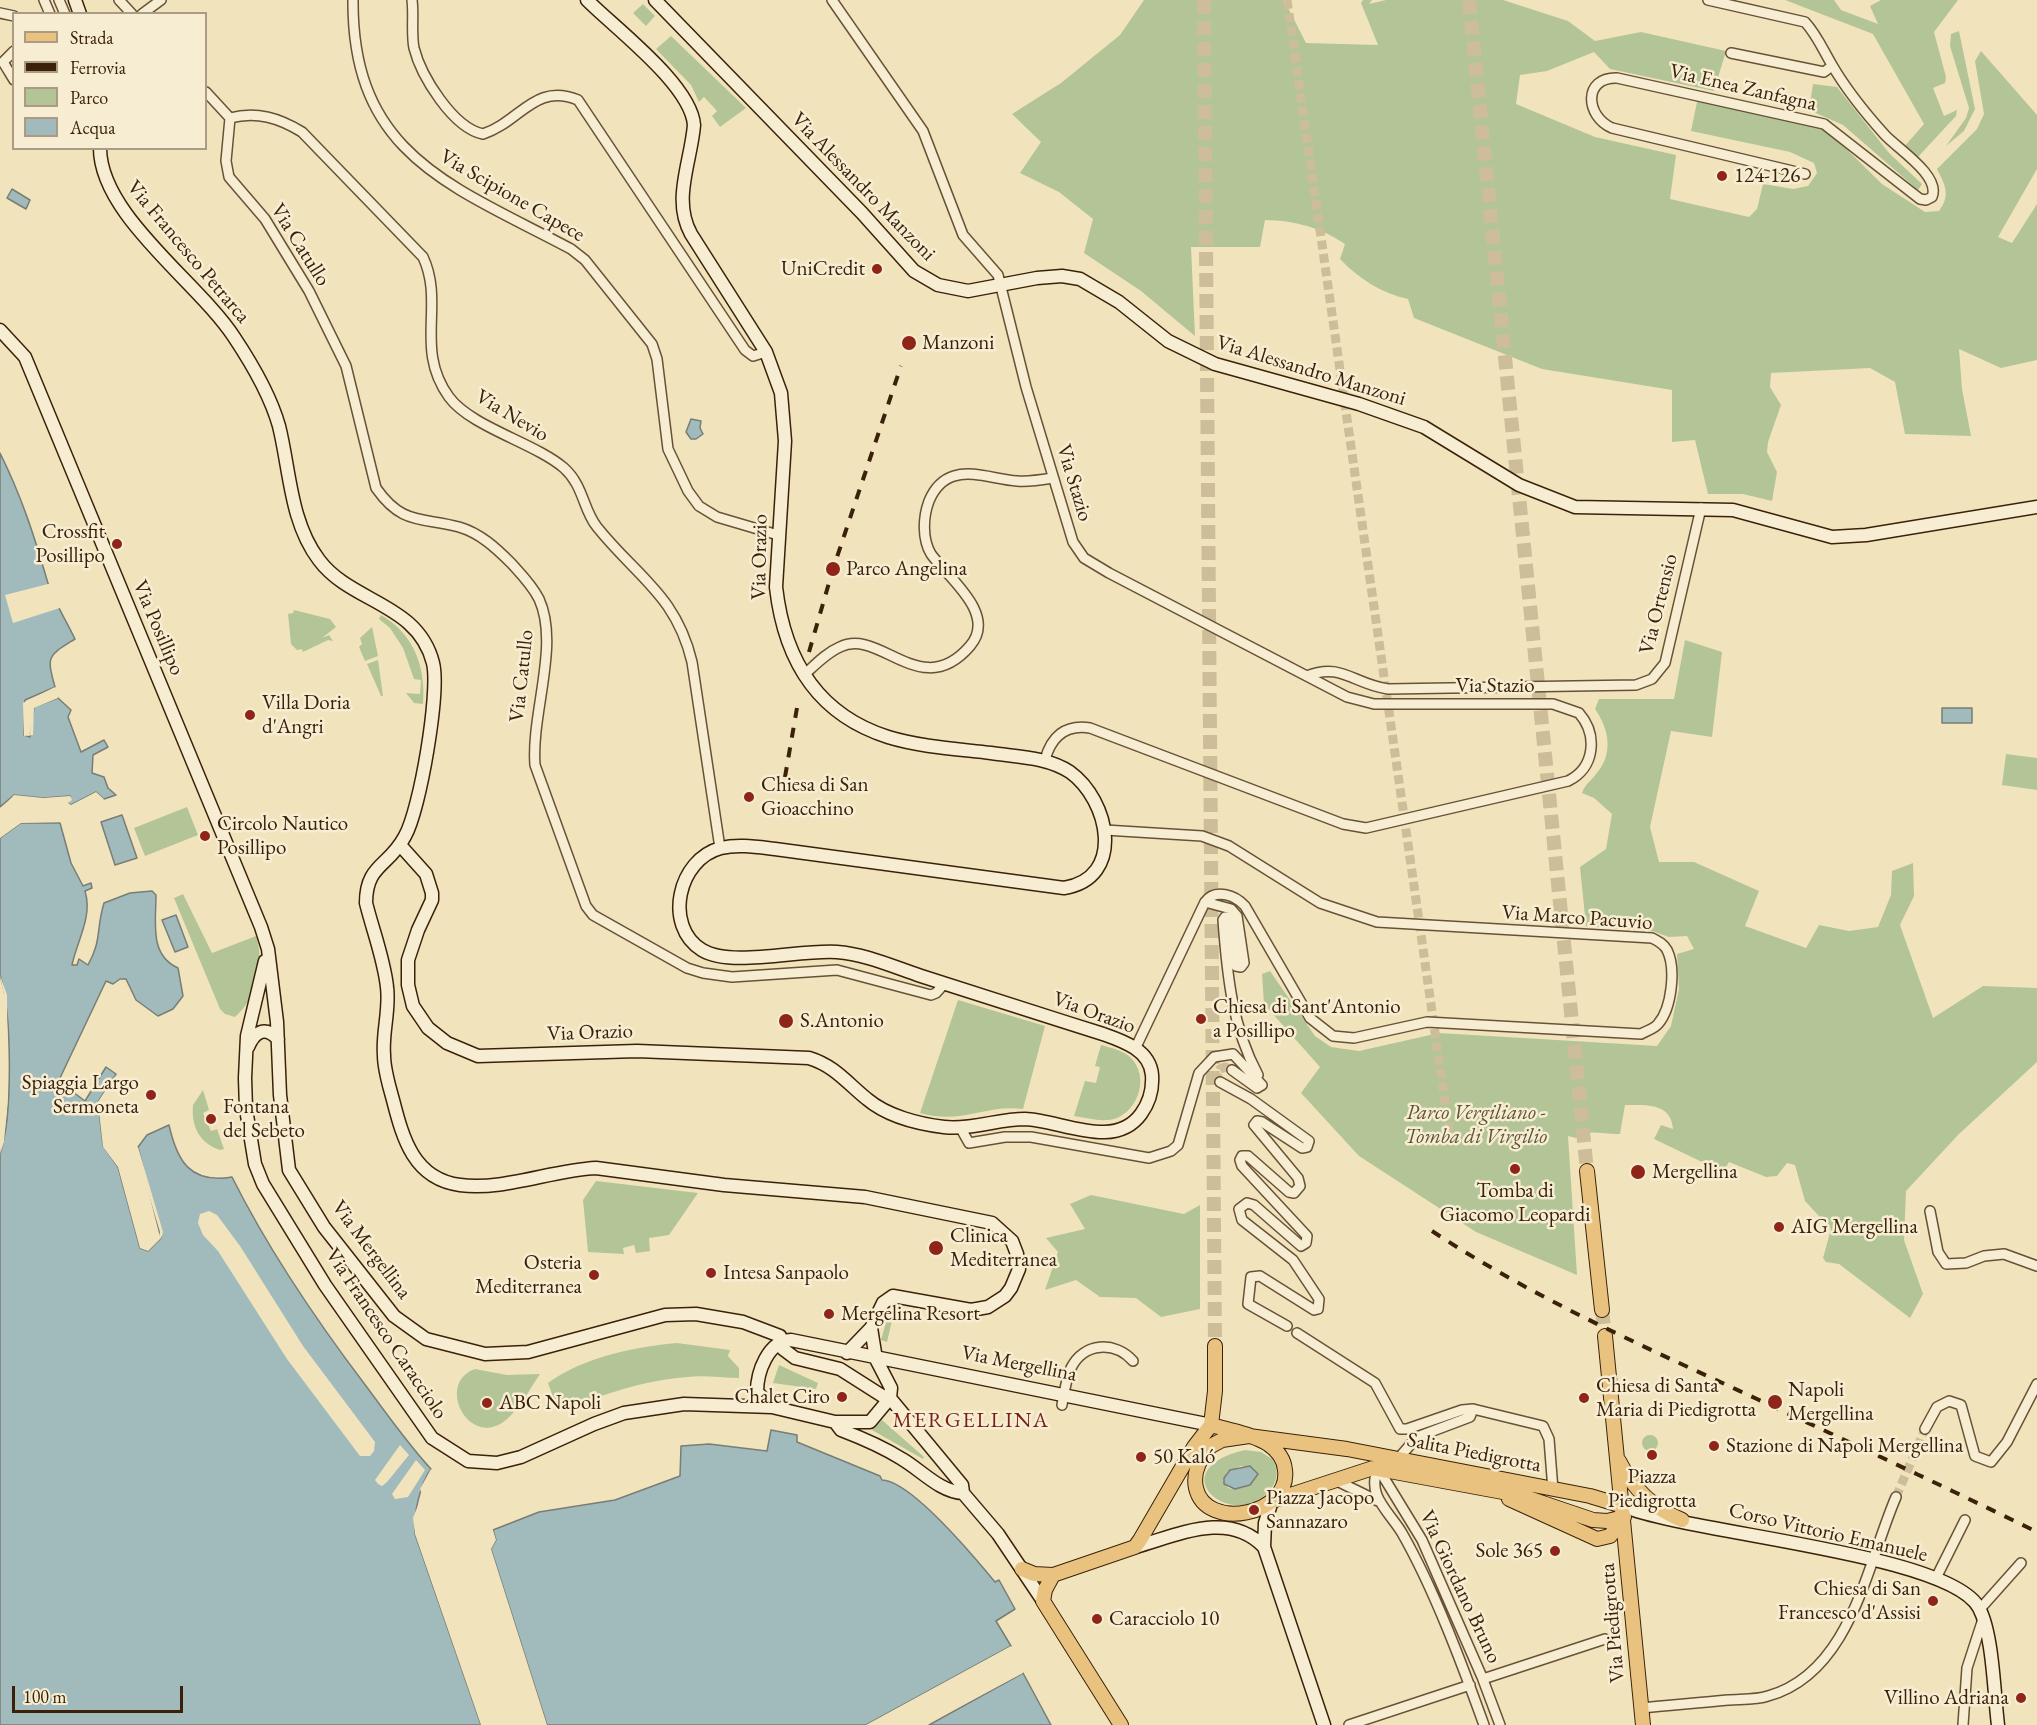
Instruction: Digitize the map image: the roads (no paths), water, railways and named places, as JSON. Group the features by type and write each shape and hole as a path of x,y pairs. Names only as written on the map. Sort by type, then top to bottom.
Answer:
{"main road":[{"path":"1587,1171 1602,1310"},
{"name":"Via Piedigrotta","path":"1605,1336 1643,1725"},
{"path":"1022,1569 1034,1574 1053,1575 1135,1547 1186,1460 1211,1425 1215,1391 1215,1346"},
{"name":"Via Mergellina","path":"1211,1425 1249,1436"},
{"path":"1186,1460 1230,1438 1249,1436 1387,1463"},
{"path":"1249,1436 1269,1445 1284,1464 1284,1484 1272,1501"},
{"path":"1196,1486 1198,1465 1212,1447"},
{"path":"1615,1449 1628,1477 1643,1496 1662,1510 1682,1520"},
{"path":"1186,1460 1196,1486 1206,1503 1225,1513 1253,1510 1362,1469 1387,1463"},
{"name":"Salita Piedigrotta","path":"1387,1463 1524,1496 1569,1513 1603,1521 1623,1512"},
{"name":"Salita Piedigrotta","path":"1387,1463 1553,1490"},
{"name":"Salita Piedigrotta","path":"1476,1486 1597,1539 1610,1536 1623,1512"},
{"path":"1553,1490 1580,1494 1623,1512"},
{"path":"1569,1513 1565,1508 1567,1501 1580,1494"},
{"path":"1044,1596 1053,1575"},
{"name":"Via Francesco Caracciolo","path":"1044,1596 1121,1725"}],"street":[{"path":"119,0 130,12"},
{"path":"145,12 161,0"},
{"name":"Via Scipione Capece","path":"353,0 355,52 364,82 384,123 402,147 421,165 452,185 571,249 585,260 652,344 657,359 668,449 693,500 717,517 778,535"},
{"name":"Via Scipione Capece","path":"412,0 414,47 432,87 448,109 476,132 483,134 545,95 563,94 578,100 745,350 753,356 766,352"},
{"name":"Via Orazio","path":"400,845 426,874 432,893 432,900 418,930 408,960 408,985 413,1006 428,1028 447,1043 478,1056 637,1051 809,1058 834,1068 866,1099 887,1111 931,1125 960,1127 1027,1119 1100,1132 1125,1127 1143,1111 1151,1089 1150,1066 1135,1048 1103,1034 945,983 838,952 731,958 703,951 684,929 680,912 680,893 692,868 700,860 720,848 744,846 775,849 1064,888 1083,884 1098,868 1103,857 1105,830 1095,801 1070,773 1045,760 887,737 851,721 816,690 794,660 779,614 776,587 785,412 776,373 766,352 686,225 681,202 694,125 693,115 687,102 667,76 587,0"},
{"name":"Via Alessandro Manzoni","path":"655,0 925,280 954,290 968,291 1045,277 1062,276 1080,279 1119,302 1168,341 1215,364 1359,404 1424,427 1519,485 1567,505 1733,510 1832,537 1866,535 2037,507"},
{"name":"Via Stazio","path":"832,0 923,131 963,235 998,275 1053,478 1073,543 1078,552 1090,562 1347,697 1374,704 1535,703 1567,707 1579,713 1589,729 1592,742 1590,756 1579,776 1568,781 1366,828 1343,824 1090,728 1072,727 1062,731 1050,744 1045,760"},
{"name":"Via Enea Zanfagna","path":"1708,0 1805,22 1832,66 1885,135 1924,170 1934,186 1930,199 1920,199 1824,124 1617,78 1607,78 1600,82 1591,99 1592,110 1602,123 1612,128 1804,174"},
{"path":"12,53 3,62 12,77"},
{"path":"1731,53 1824,72 1832,66"},
{"path":"207,93 230,118"},
{"name":"Via Nevio","path":"230,118 266,115 286,122 302,132 423,257 430,273 433,294 429,326 432,357 436,375 450,398 471,414 564,468 582,491 595,525 673,612 685,633 692,662 720,848"},
{"name":"Via Catullo","path":"230,118 226,161 229,177 265,219 309,291 346,366 376,488 386,503 400,514 460,527 490,543 530,584 539,598 545,614 547,635 533,743 535,765 586,906 593,915 687,968 714,975 732,977 837,970 931,995 945,983"},
{"name":"Via Francesco Petrarca","path":"100,150 103,172 117,202 211,306 234,336 259,379 278,425 304,534 319,561 340,579 403,616 423,639 430,652 434,666 434,704 415,809 400,845"},
{"name":"Via Posillipo","path":"0,330 25,357 268,949"},
{"path":"804,675 817,662 841,646 861,644 922,668 940,666 955,659 971,645 977,623 973,607 965,592 930,553 925,538 926,508 933,493 942,482 957,475 1024,482 1053,478"},
{"name":"Via Ortensio","path":"1306,676 1329,669 1361,683 1388,689 1635,686 1652,679 1665,663 1701,508"},
{"name":"Via Marco Pacuvio","path":"1105,830 1202,836 1229,846 1320,903 1377,922 1652,938 1666,949 1671,965 1671,985 1665,1010 1657,1025 1641,1034 1427,1022 1344,1038 1326,1033 1310,1018 1239,900 1225,895 1216,895 1205,902"},
{"path":"400,845 389,859 372,872 367,883 366,903 387,987 388,1007 383,1053 386,1073 406,1146 424,1170 434,1177 462,1186 596,1168 724,1185 865,1197 992,1223 1012,1241 1019,1269 1011,1288 1000,1300 988,1307 970,1310 893,1296 883,1304 871,1328 847,1353"},
{"path":"1135,1048 1205,902 1231,909 1237,916 1244,963 1241,967 1236,966 1232,923 1230,918 1225,917 1223,920 1226,970 1239,1031 1262,1084"},
{"name":"Via Mergellina","path":"268,949 278,1039 280,1095 289,1170 324,1227 394,1316 426,1339 473,1353 508,1354 576,1341 665,1315 696,1314 752,1324 780,1336 783,1350 795,1358 840,1369 884,1397 890,1398"},
{"name":"Via Francesco Caracciolo","path":"268,949 247,1036 246,1052 246,1109 255,1164 262,1184 325,1285 432,1438 468,1461 497,1463 521,1457 624,1413 684,1404 731,1403 772,1407 835,1422 841,1430 901,1458 953,1493 963,1493"},
{"path":"246,1052 251,1040 262,1031 268,1031 278,1039"},
{"path":"960,1127 966,1140 971,1143 1017,1136 1154,1158 1178,1144 1203,1066 1214,1057 1231,1054 1262,1084"},
{"path":"1232,1070 1256,1088 1260,1088 1262,1084"},
{"path":"1220,1082 1251,1099 1309,1141 1307,1147 1302,1148 1262,1122 1257,1121 1254,1125 1298,1178 1300,1186 1294,1193 1288,1192 1248,1156 1242,1156 1240,1160 1242,1166 1307,1236 1306,1244 1301,1246 1254,1205 1247,1203 1239,1209 1242,1220 1293,1260 1319,1299 1318,1309 1314,1310 1260,1276 1251,1277 1248,1304 1287,1326"},
{"path":"1930,1211 1938,1252 1946,1264 1966,1263 1984,1256 2004,1254 2037,1266"},
{"path":"871,1328 876,1359"},
{"path":"1297,1333 1375,1383 1398,1426 1402,1429 1462,1410 1473,1409 1543,1426 1549,1439 1553,1490"},
{"name":"Via Mergellina","path":"782,1344 791,1340 1063,1399 1211,1425"},
{"path":"772,1407 757,1392 757,1379 765,1356 782,1344"},
{"path":"1063,1399 1070,1370 1077,1358 1090,1350 1101,1346 1114,1347 1124,1351 1133,1361"},
{"name":"Via Francesco Caracciolo","path":"876,1359 891,1388 890,1398 962,1485 963,1493 999,1534 1022,1569 1044,1596"},
{"path":"1925,1429 1937,1407 1949,1401 1961,1406 1975,1456 1991,1462 2007,1442 2037,1384"},
{"path":"835,1422 870,1422 890,1398"},
{"path":"1473,1409 1470,1417 1413,1440 1387,1463 1374,1485 1378,1501 1411,1550 1470,1685 1484,1725"},
{"name":"Via Giordano Bruno","path":"1387,1463 1483,1679 1500,1725"},
{"path":"1333,1480 1378,1501"},
{"path":"1641,1708 1765,1697 1808,1675 1826,1656 1855,1608 1896,1497"},
{"path":"1272,1501 1264,1527 1264,1547 1324,1725"},
{"name":"Salita Piedigrotta","path":"1623,1512 1648,1513"},
{"name":"Corso Vittorio Emanuele","path":"1648,1513 1871,1560 1936,1578 1967,1594 1981,1614"},
{"path":"1936,1578 1965,1520"},
{"path":"1135,1547 1217,1526 1240,1531 1264,1547"},
{"path":"1963,1725 1967,1668 1981,1614 2021,1563"},
{"path":"1981,1614 1998,1725"},
{"path":"1483,1679 1605,1639"},
{"path":"1349,1725 1470,1685"}],"water":[{"path":"12,189 30,200 26,209 7,198"},
{"path":"691,419 701,421 700,428 703,434 696,439 691,439 686,432"},
{"path":"0,453 26,515 56,602 75,639 59,649 52,657 50,662 55,687 25,700 24,735 30,737 34,707 58,698 71,710 68,717 81,752 104,740 108,747 93,755 92,773 104,777 108,788 116,795 104,799 96,792 71,805 68,803 70,796 43,798 14,795 0,807"},
{"path":"1942,708 1972,708 1972,723 1942,723"},
{"path":"122,815 137,858 115,865 101,822"},
{"path":"21,823 60,823 71,863 83,886 91,883 92,888 85,891 86,919 72,965 77,965 79,959 88,965 97,941 104,903 130,893 152,891 156,895 155,927 158,946 162,955 178,968 183,996 173,1009 158,1016 136,1000 126,979 120,979 113,984 106,981 60,1078 65,1086 85,1101 106,1067 116,1074 98,1102 103,1146 118,1167 140,1248 148,1251 161,1238 138,1147 147,1135 169,1125 176,1149 188,1167 206,1177 232,1177 277,1258 311,1310 397,1428 431,1469 418,1500 415,1534 481,1725 0,1725 0,1154 9,1091 9,1038 0,975 0,838"},
{"path":"176,915 188,947 175,952 162,920"},
{"path":"771,1430 797,1435 797,1442 880,1476 882,1480 909,1493 925,1507 959,1540 995,1582 999,1580 1015,1609 996,1621 1011,1646 866,1725 547,1725 491,1549 496,1540 493,1530 539,1512 615,1500 680,1476 681,1446 709,1444 767,1451"},
{"path":"1250,1466 1258,1474 1250,1485 1235,1489 1224,1484 1224,1478 1230,1470"},
{"path":"1023,1673 1051,1725 929,1725"}],"tunnel":[{"path":"1204,0 1215,1346"},
{"path":"1287,0 1451,1144"},
{"path":"1469,0 1587,1171"},
{"path":"1220,1082 1217,1075 1220,1069 1225,1067 1232,1070"},
{"path":"1602,1310 1605,1336"},
{"path":"1896,1497 1925,1429"}],"railway":[{"path":"809,652 833,569 901,366"},
{"path":"785,777 798,702"},
{"path":"1432,1231 1504,1275 1577,1314 2037,1532"}],"place":[{"name":"124-126","path":"1722,176"},
{"name":"UniCredit","path":"877,269"},
{"name":"Manzoni","path":"909,343"},
{"name":"Crossfit Posillipo","path":"117,544"},
{"name":"Parco Angelina","path":"833,569"},
{"name":"Villa Doria d'Angri","path":"250,715"},
{"name":"Chiesa di San Gioacchino","path":"749,797"},
{"name":"Circolo Nautico Posillipo","path":"205,836"},
{"name":"Chiesa di Sant'Antonio a Posillipo","path":"1201,1019"},
{"name":"S.Antonio","path":"786,1021"},
{"name":"Spiaggia Largo Sermoneta","path":"151,1095"},
{"name":"Fontana del Sebeto","path":"211,1119"},
{"name":"Tomba di Giacomo Leopardi","path":"1515,1169"},
{"name":"Mergellina","path":"1638,1172"},
{"name":"AIG Mergellina","path":"1779,1227"},
{"name":"Clinica Mediterranea","path":"936,1248"},
{"name":"Intesa Sanpaolo","path":"711,1273"},
{"name":"Osteria Mediterranea","path":"594,1275"},
{"name":"Mergelina Resort","path":"829,1314"},
{"name":"Chalet Ciro","path":"842,1397"},
{"name":"Chiesa di Santa Maria di Piedigrotta","path":"1584,1398"},
{"name":"Napoli Mergellina","path":"1775,1402"},
{"name":"ABC Napoli","path":"487,1403"},
{"name":"Stazione di Napoli Mergellina","path":"1714,1446"},
{"name":"Piazza Piedigrotta","path":"1652,1455"},
{"name":"50 Kaló","path":"1141,1457"},
{"name":"Piazza Jacopo Sannazaro","path":"1254,1510"},
{"name":"Sole 365","path":"1555,1551"},
{"name":"Chiesa di San Francesco d'Assisi","path":"1933,1601"},
{"name":"Caracciolo 10","path":"1097,1619"},
{"name":"Villino Adriana","path":"2021,1698"}],"district":[{"name":"MERGELLINA","path":"971,1421"}],"park label":[{"name":"Parco Vergiliano - Tomba di Virgilio","path":"1476,1125"}]}
